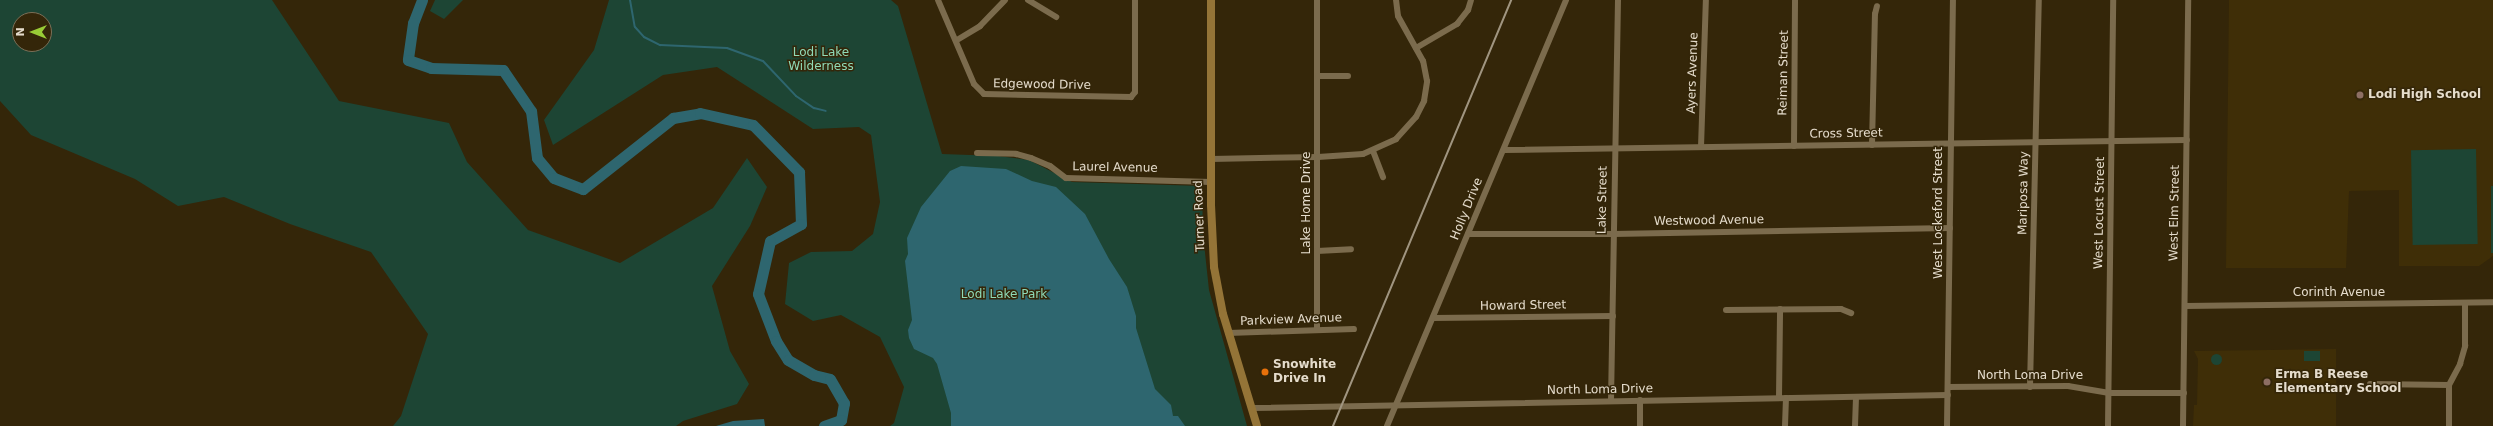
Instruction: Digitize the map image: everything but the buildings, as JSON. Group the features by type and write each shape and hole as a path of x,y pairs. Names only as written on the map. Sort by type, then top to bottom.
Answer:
{"main road":[{"name":"Turner Road","path":"1211,0 1210,182 1214,268 1228,332 1257,426"}],"street":[{"name":"Edgewood Drive","path":"938,0 957,40 974,84 984,94 1134,96 1135,0"},
{"path":"957,40 980,26 1005,0"},
{"path":"1028,0 1056,17"},
{"name":"Lake Home Drive","path":"1317,0 1317,330"},
{"path":"1211,159 1318,157 1373,151 1396,139 1416,117 1424,101 1427,81 1426,70 1416,48 1398,16 1396,0"},
{"path":"1416,48 1457,24 1468,10 1471,0"},
{"name":"Holly Drive","path":"1387,426 1566,0"},
{"name":"Lake Street","path":"1611,401 1618,0"},
{"name":"Ayers Avenue","path":"1701,147 1706,0"},
{"name":"Reiman Street","path":"1794,146 1795,0"},
{"name":"West Lockeford Street","path":"1947,426 1953,0"},
{"name":"Mariposa Way","path":"2030,386 2039,0"},
{"name":"West Locust Street","path":"2108,426 2113,0"},
{"name":"West Elm Street","path":"2183,426 2188,0"},
{"path":"1872,145 1875,14 1878,6"},
{"path":"1318,76 1348,76"},
{"name":"Cross Street","path":"1504,150 2187,140"},
{"path":"1373,151 1383,177"},
{"name":"Laurel Avenue","path":"977,153 1016,154 1031,158 1050,166 1066,178 1210,182"},
{"name":"Westwood Avenue","path":"1468,234 1613,234 1950,228"},
{"path":"1317,252 1351,249"},
{"name":"Corinth Avenue","path":"2185,306 2493,302"},
{"path":"2449,426 2449,385 2464,355 2464,303"},
{"path":"1780,309 1784,426"},
{"path":"1726,310 1841,309 1851,313"},
{"name":"Howard Street","path":"1433,318 1613,316"},
{"name":"Parkview Avenue","path":"1228,332 1354,329"},
{"path":"2370,384 2449,385"},
{"name":"North Loma Drive","path":"1948,387 2080,386 2109,393 2184,393"},
{"name":"North Loma Drive","path":"1252,408 1640,400 1856,398 1948,395"},
{"path":"1855,426 1856,398"},
{"path":"1640,400 1640,426"}],"shaded area":[{"name":"Lodi High School","path":"2229,0 2493,0 2493,256 2479,266 2399,266 2399,190 2349,191 2346,268 2226,268"},
{"name":"Erma B Reese Elementary School","path":"2336,349 2336,426 2193,426 2194,405 2197,405 2198,359 2194,351"}],"green space":[{"path":"0,0 272,0 339,101 449,123 467,162 528,230 620,263 713,208 747,158 767,187 750,226 712,286 730,351 749,384 737,404 683,421 676,426 393,426 401,416 428,334 371,252 290,224 224,197 178,206 135,179 31,135 0,101"},
{"path":"435,0 463,0 444,19 430,11"},
{"name":"Lodi Lake Park","path":"609,0 891,0 898,6 942,154 998,156 1029,160 1072,182 1202,186 1203,234 1209,290 1247,426 890,426 894,423 904,387 880,337 841,315 813,321 785,304 789,263 811,252 852,251 873,234 880,202 871,135 859,127 813,129 717,67 663,75 553,145 544,120 594,50"},
{"path":"2476,149 2478,244 2413,245 2411,150"},
{"path":"2491,186 2493,186 2493,253 2491,253"},
{"path":"2304,351 2320,351 2320,361 2304,361"},
{"path":"2214,354 2218,354 2220,355 2220,363 2214,364 2211,361 2211,357"}],"water":[{"path":"961,166 1006,169 1032,181 1056,187 1085,214 1109,259 1127,287 1136,316 1136,328 1155,389 1171,405 1173,416 1178,416 1185,426 951,426 951,413 937,364 933,358 914,349 909,338 908,330 912,320 905,261 908,254 907,238 921,207 950,171"},
{"path":"764,419 765,426 716,426 733,421"}],"waterway":[{"path":"422,0 413,23 408,60 431,68 503,70 531,111 537,158 554,178 583,189 673,118 700,113 753,125 799,172 801,224 770,241 758,294 776,341 788,360 814,375 830,379 844,403 841,420 824,426"},
{"path":"630,0 635,27 644,37 660,45 727,48 763,61 796,96 814,108 826,111"}],"railway":[{"path":"1333,426 1511,0"}],"place":[{"name":"Lodi High School","path":"2360,95"},
{"name":"Snowhite Drive In","path":"1265,372"},
{"name":"Erma B Reese Elementary School","path":"2267,382"}],"park label":[{"name":"Lodi Lake Wilderness","path":"821,60"}]}
